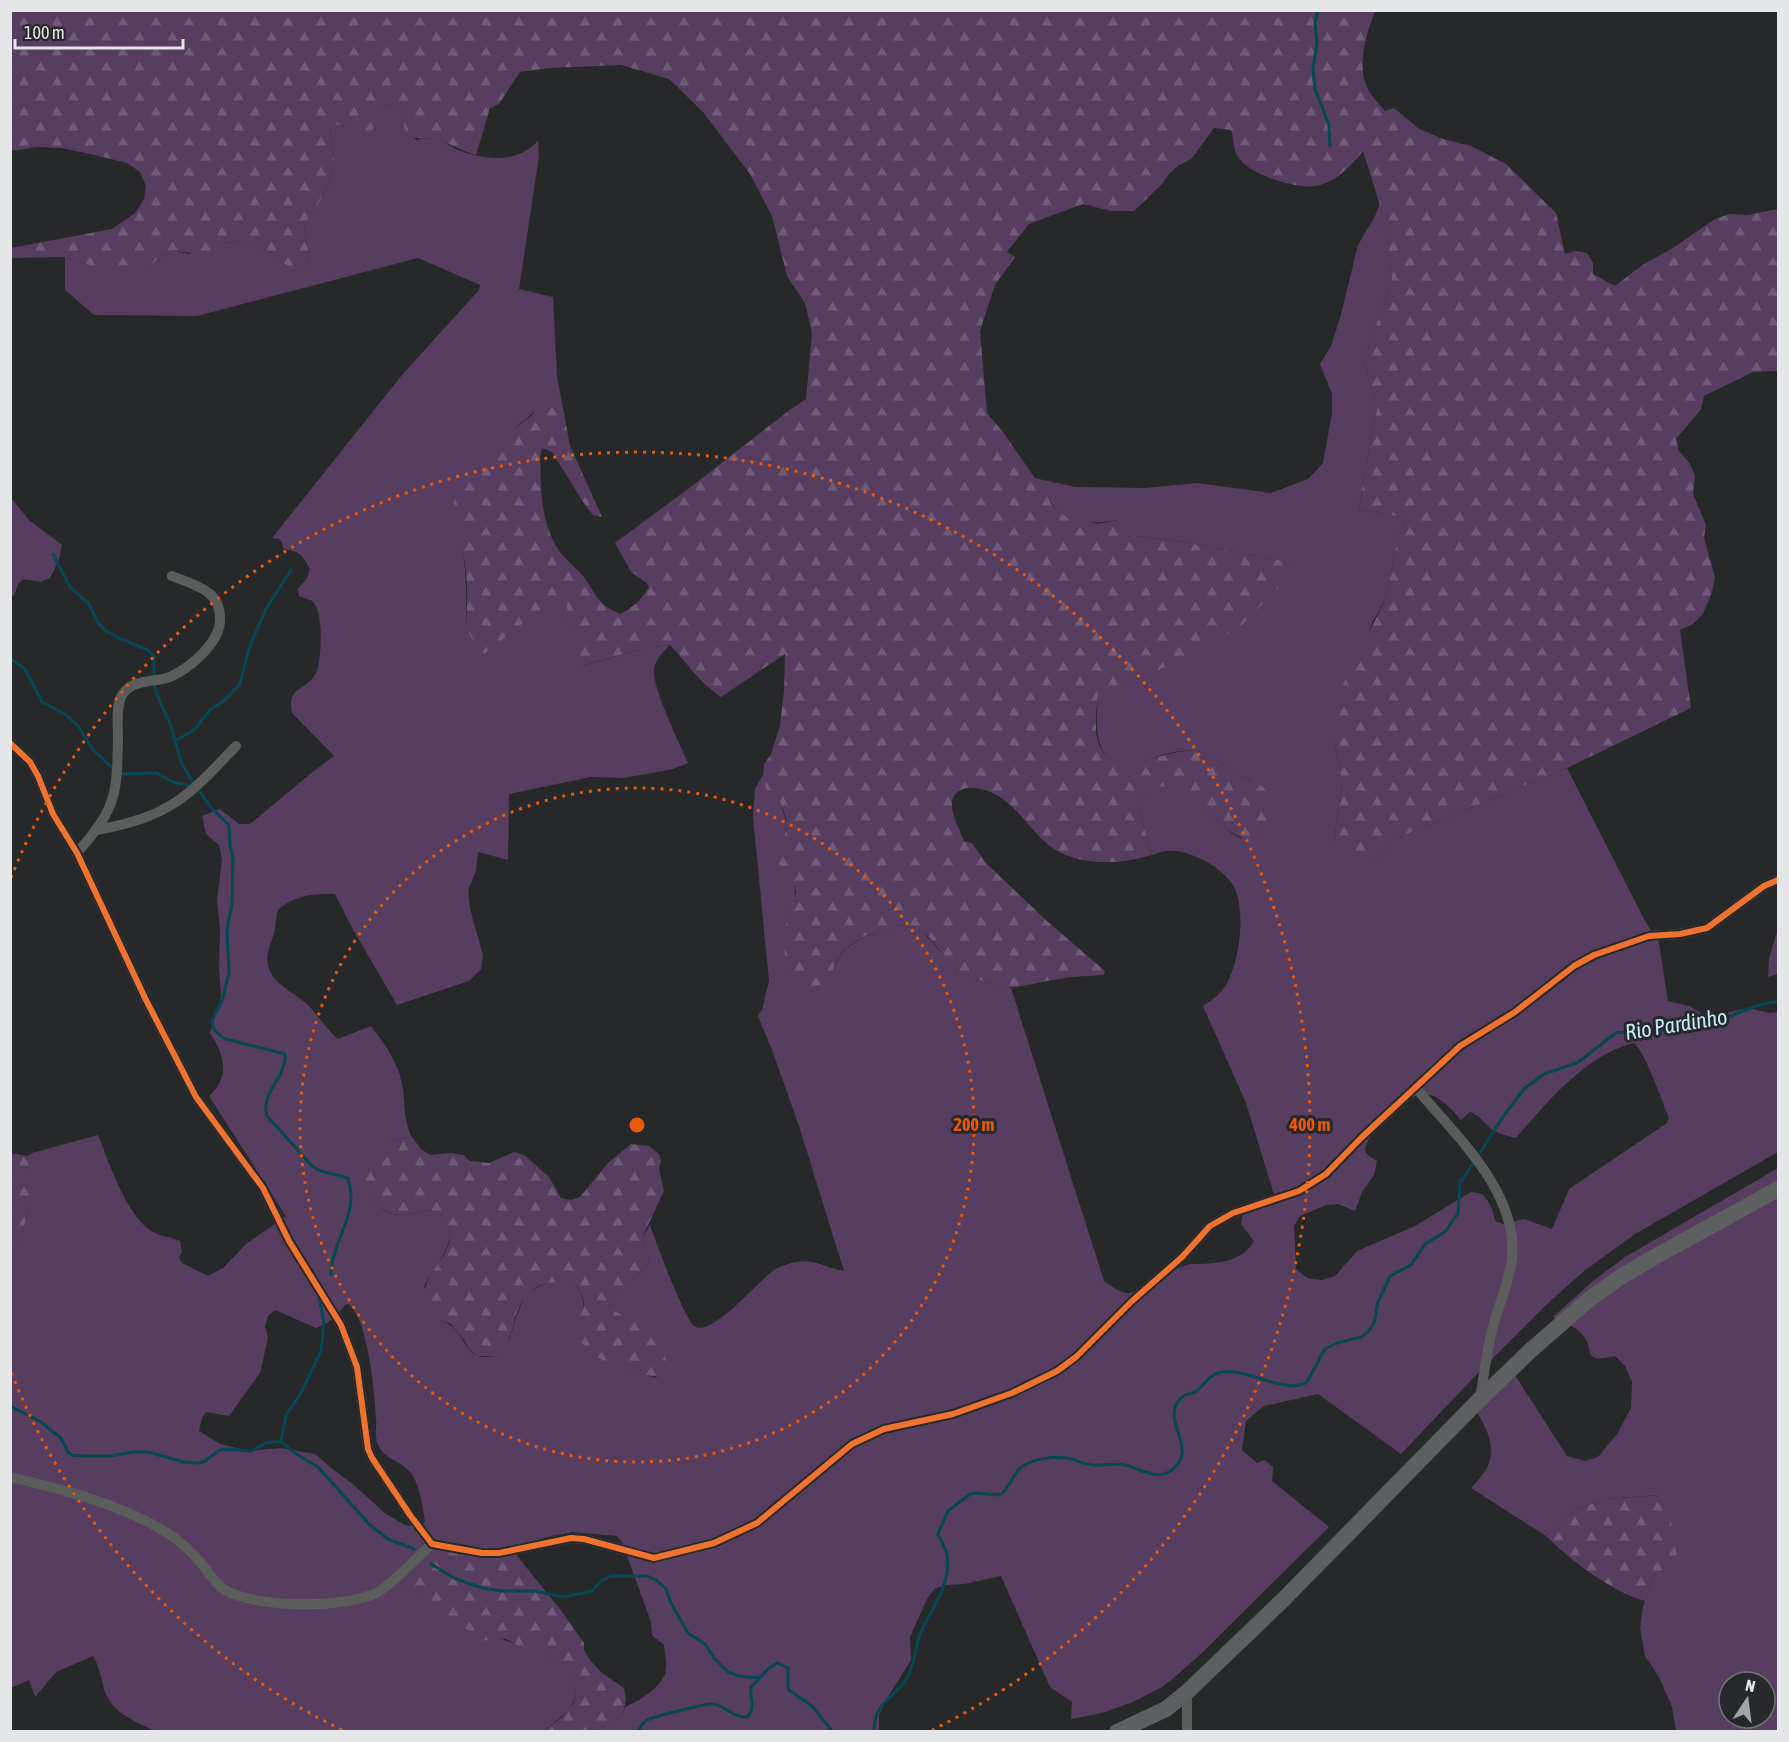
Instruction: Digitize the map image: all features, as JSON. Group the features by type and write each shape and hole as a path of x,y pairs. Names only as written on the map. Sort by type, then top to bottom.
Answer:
{"main road":[{"path":"1117,1731 1166,1709 1187,1692 1284,1599 1480,1399 1587,1301 1619,1278 1779,1189"}],"street":[{"path":"77,854 97,830 111,805 117,786 118,716 120,700 124,692 139,683 167,678 177,673 202,655 213,641 219,628 220,613 210,593 172,576"},
{"path":"10,743 30,762 53,814 77,854 145,998 196,1096 263,1188 289,1241 341,1325 357,1367 368,1449 410,1515 432,1544 482,1553 498,1553 571,1538 584,1539 654,1558 714,1543 757,1523 844,1450 867,1436 884,1429 953,1414 1012,1393 1057,1371 1076,1357 1132,1301 1182,1257 1210,1226 1233,1213 1282,1198 1326,1174 1361,1138 1460,1046 1515,1012 1574,966 1594,956 1649,936 1680,934 1707,928 1764,886 1779,880"},
{"path":"97,830 130,823 165,810 185,798 236,746"},
{"path":"1416,1088 1491,1178 1502,1203 1512,1243 1509,1274 1492,1330 1480,1399"},
{"path":"10,1477 49,1487 141,1518 175,1538 188,1549 221,1587 236,1595 266,1602 296,1605 318,1604 366,1596 384,1587 432,1544"},
{"path":"1187,1692 1187,1731"}],"green space":[{"path":"11,10 1375,11 1363,52 1363,73 1370,93 1377,102 1385,111 1394,108 1419,129 1443,139 1471,146 1506,164 1556,213 1565,254 1576,251 1587,253 1593,263 1593,274 1615,286 1641,266 1676,246 1715,219 1730,214 1747,215 1778,209 1778,371 1753,372 1704,396 1701,409 1676,439 1679,451 1690,464 1695,476 1693,494 1706,525 1704,538 1715,577 1703,614 1693,624 1680,630 1691,708 1567,768 1402,836 1373,859 1353,858 1334,843 1342,783 1334,739 1336,699 1387,596 1396,545 1406,518 1359,509 1377,408 1364,360 1392,278 1380,205 1363,151 1333,180 1320,185 1300,186 1276,180 1244,164 1236,154 1231,130 1214,128 1191,159 1179,165 1169,174 1134,211 1111,211 1083,204 1029,224 1007,252 1015,257 995,285 980,331 987,413 1034,477 1045,486 1051,504 1059,513 1070,518 1098,524 1118,520 1128,521 1135,528 1137,536 1179,541 1293,563 1290,576 1240,627 1153,673 1098,692 1097,735 1102,751 1108,757 1116,761 1127,762 1186,751 1202,752 1264,788 1269,805 1265,823 1261,831 1250,838 1237,835 1223,826 1194,800 1178,790 1162,786 1145,792 1139,811 1152,855 1131,860 1087,861 1054,849 1016,810 994,794 979,789 963,789 956,793 952,805 955,820 964,841 972,843 986,863 1048,922 1105,971 1104,975 1065,978 1017,987 998,986 957,969 929,937 916,928 905,925 885,933 865,936 850,945 839,956 824,983 811,986 801,983 789,969 784,948 788,917 796,895 793,883 781,868 778,860 787,830 787,821 778,795 767,792 763,778 764,764 771,754 780,726 785,654 721,697 699,678 670,645 645,648 581,666 568,625 566,589 484,654 466,630 467,580 454,502 453,479 484,451 531,416 540,404 548,399 561,397 570,446 602,517 593,515 552,452 542,448 540,456 541,492 552,538 564,557 583,576 599,599 607,607 621,614 637,603 649,588 647,583 631,572 615,543 806,399 812,333 805,303 787,276 772,216 750,174 703,112 669,79 621,65 550,68 520,72 499,104 490,108 476,155 436,140 407,136 404,116 396,107 385,104 379,108 379,123 371,131 359,131 336,124 330,131 334,153 331,178 324,194 304,225 309,255 305,265 293,271 271,252 241,241 224,243 202,255 171,250 149,266 124,271 94,267 65,257 11,258 11,248 112,229 135,213 144,199 146,186 140,172 127,163 61,148 38,147 11,151"},
{"path":"385,104 396,107 404,116 404,126 416,140 439,140 460,151 481,156 511,157 520,154 538,141 539,156 519,289 553,297 557,377 561,397 543,404 519,424 453,496 464,562 466,630 473,639 567,588 568,625 582,666 645,648 670,645 656,661 654,676 661,701 688,763 673,769 624,778 591,777 509,794 508,860 478,852 476,871 468,890 470,909 483,955 481,969 469,981 397,1005 335,894 305,896 290,901 278,910 267,958 274,978 307,1004 338,1039 371,1026 395,1063 403,1089 406,1118 411,1136 384,1146 369,1160 364,1173 365,1182 369,1194 387,1212 405,1215 429,1210 441,1214 446,1220 450,1237 448,1245 424,1286 441,1321 454,1328 473,1353 483,1357 497,1356 510,1338 526,1293 550,1281 574,1281 583,1302 578,1333 598,1357 626,1370 657,1378 627,1319 616,1313 609,1305 613,1291 633,1279 649,1262 642,1238 650,1225 689,1320 694,1326 702,1328 723,1316 774,1270 784,1265 806,1261 844,1271 799,1126 758,1016 762,1010 769,981 753,817 755,789 763,775 778,795 787,824 786,834 796,899 788,918 785,949 789,969 795,977 835,967 845,949 865,936 888,932 906,924 921,930 956,969 986,983 1011,988 1104,1281 1122,1292 1135,1292 1181,1267 1190,1264 1227,1261 1249,1248 1254,1241 1241,1224 1243,1213 1275,1198 1246,1103 1203,1006 1221,992 1233,970 1240,923 1237,895 1226,876 1202,859 1174,851 1152,855 1139,811 1145,791 1158,786 1171,787 1183,792 1240,838 1260,833 1268,814 1251,780 1202,752 1177,752 1129,763 1115,761 1106,755 1098,734 1098,691 1153,673 1293,563 1179,541 1137,536 1118,520 1082,522 1073,520 1057,511 1045,488 1034,478 1076,487 1145,488 1197,483 1271,493 1308,479 1323,463 1332,413 1332,394 1320,364 1331,346 1340,318 1358,245 1380,203 1392,278 1364,360 1377,408 1359,509 1406,518 1396,545 1387,596 1372,623 1334,739 1342,783 1334,842 1373,859 1402,836 1567,768 1645,921 1659,943 1668,1001 1714,1016 1747,1008 1770,1013 1778,1012 1778,1152 1635,1234 1584,1271 1546,1305 1479,1372 1401,1454 1318,1394 1264,1406 1246,1421 1242,1450 1257,1463 1265,1460 1273,1467 1272,1481 1329,1527 1203,1652 1162,1687 1133,1702 1102,1713 1071,1719 1072,1702 1050,1687 1001,1576 934,1589 910,1637 911,1660 879,1715 879,1731 598,1731 623,1714 625,1707 654,1689 666,1671 666,1656 664,1645 652,1635 651,1622 622,1542 617,1536 573,1532 547,1537 400,1583 499,1638 550,1657 566,1670 572,1678 576,1696 569,1710 544,1731 155,1731 125,1716 113,1706 105,1692 93,1656 56,1672 35,1697 29,1680 11,1688 10,1249 22,1237 31,1197 31,1174 27,1156 98,1135 120,1188 135,1214 153,1232 180,1241 182,1252 179,1257 182,1263 208,1276 223,1268 246,1244 286,1216 209,1096 216,1089 223,1073 222,1057 210,1033 221,996 220,928 217,901 222,860 219,845 206,834 202,816 220,809 239,824 250,824 334,756 292,713 292,698 312,679 318,667 321,647 319,614 312,601 299,596 298,589 307,578 310,569 308,564 294,551 284,549 280,539 272,538 402,375 479,290 480,285 418,258 197,316 94,315 65,290 65,257 94,267 149,266 171,250 189,254 224,243 241,241 271,252 293,271 305,265 309,255 304,225 324,194 331,178 334,153 330,131 336,123 344,127 379,123 379,108","holes":["1634,1043 1644,1057 1653,1078 1669,1118 1667,1123 1569,1189 1552,1229 1524,1219 1503,1224 1495,1221 1491,1206 1485,1197 1482,1194 1471,1192 1415,1226 1357,1251 1335,1276 1322,1280 1307,1278 1296,1269 1294,1226 1300,1216 1326,1205 1338,1204 1355,1211 1362,1192 1374,1175 1377,1161 1365,1151 1367,1142 1378,1127 1406,1101 1423,1094 1432,1095 1450,1108 1461,1120 1470,1112 1497,1132 1516,1138 1569,1081 1600,1058","348,1304 355,1311 361,1324 369,1357 378,1444 384,1453 407,1469 415,1480 425,1521 420,1527 405,1525 386,1514 315,1454 281,1448 249,1451 220,1444 199,1431 206,1412 229,1416 260,1373 268,1338 265,1326 268,1316 275,1310 316,1328 332,1319"]},
{"path":"11,498 30,521 62,545 59,560 50,578 41,582 23,579 18,584 14,596 10,595"},
{"path":"1778,929 1778,974 1768,977 1769,958"},
{"path":"411,1136 421,1149 430,1155 451,1153 463,1155 470,1161 489,1163 514,1152 524,1155 549,1177 561,1198 571,1200 580,1197 608,1163 631,1144 649,1146 659,1154 661,1161 659,1169 664,1191 642,1238 649,1262 633,1279 613,1291 609,1305 642,1326 653,1336 664,1355 667,1376 630,1372 591,1353 578,1334 578,1320 584,1305 574,1281 551,1282 534,1288 518,1310 508,1340 497,1356 477,1356 451,1324 431,1317 425,1302 425,1289 450,1240 447,1221 441,1214 428,1210 404,1215 391,1213 376,1204 363,1181 365,1164 374,1152 388,1143"},
{"path":"10,1153 27,1156 31,1174 31,1197 22,1237 11,1249"},
{"path":"1778,1168 1778,1731 1676,1731 1672,1707 1659,1677 1645,1656 1640,1628 1643,1607 1654,1573 1660,1495 1606,1499 1574,1510 1546,1536 1471,1488 1486,1470 1491,1454 1489,1438 1474,1408 1507,1363 1567,1456 1585,1461 1598,1457 1617,1434 1631,1408 1632,1382 1625,1366 1615,1356 1593,1357 1586,1340 1579,1331 1553,1317 1593,1281 1625,1257"},
{"path":"1661,1495 1667,1501 1677,1555 1674,1564 1669,1568 1654,1573 1645,1601 1632,1597 1592,1574 1546,1536 1574,1510 1606,1499"},
{"path":"479,1540 496,1543 514,1552 563,1613 584,1643 584,1650 590,1660 602,1673 624,1688 626,1699 623,1714 598,1731 544,1731 562,1717 573,1704 576,1696 572,1678 550,1657 524,1649 506,1639 482,1641 428,1599 400,1583 400,1580 429,1548"}],"waterway":[{"path":"1318,10 1315,23 1317,43 1313,68 1315,89 1329,125 1330,145"},
{"path":"53,554 70,587 89,604 98,623 117,637 148,650 154,657 154,685 170,724 182,764 194,784"},
{"path":"175,741 194,730 210,710 226,699 240,684 248,652 266,609 291,570"},
{"path":"10,658 25,669 42,702 65,714 79,727 93,750 115,770"},
{"path":"121,774 156,773 173,782 192,786"},
{"path":"198,789 212,809 229,825 233,858 232,903 227,930 229,974 222,1000 212,1021 214,1029 226,1039 285,1054 282,1070 267,1099 267,1116 312,1166 318,1170 348,1178 351,1203 336,1249 331,1274"},
{"name":"Rio Pardinho","path":"1478,1156 1524,1089 1544,1074 1577,1063 1616,1033 1713,1023 1756,1006 1778,1001"},
{"name":"Rio Pardinho","path":"874,1732 877,1713 910,1673 920,1634 941,1594 948,1562 946,1551 938,1534 948,1511 970,1494 1000,1495 1021,1467 1045,1458 1073,1459 1093,1465 1125,1465 1158,1475 1169,1472 1178,1464 1182,1455 1182,1445 1174,1416 1175,1407 1183,1396 1198,1390 1215,1374 1240,1373 1288,1385 1307,1382 1325,1349 1337,1343 1361,1337 1368,1332 1374,1323 1378,1302 1390,1276 1411,1265 1425,1244 1445,1232 1458,1213 1460,1183 1474,1162"},
{"path":"281,1442 286,1415 301,1393 321,1351 324,1324 319,1296"},
{"path":"10,1406 41,1422 61,1438 72,1455 110,1456 148,1452 184,1462 197,1463 204,1462 218,1451 226,1449 251,1451 268,1442 281,1442 318,1467 369,1524 388,1539 414,1549"},
{"path":"431,1564 454,1578 482,1588 502,1591 535,1591 563,1597 592,1591 601,1581 611,1576 647,1576 666,1589 688,1633 705,1644 714,1658 728,1672 739,1676 759,1678"},
{"name":"Rio Pardinho","path":"638,1732 647,1720 708,1704 717,1705 737,1716 747,1717 752,1710 751,1687 777,1663 788,1668 789,1690 812,1706 833,1732"}],"cycle path":[{"path":"10,743 30,762 38,776 53,814 77,853 145,998 196,1097 263,1188 289,1241 341,1325 357,1367 368,1449 372,1458 432,1544 482,1553 499,1553 571,1538 584,1539 654,1558 714,1543 757,1523 852,1444 884,1429 953,1414 1012,1393 1057,1371 1076,1357 1132,1301 1182,1257 1210,1226 1233,1213 1299,1191 1326,1174 1361,1138 1460,1046 1515,1012 1574,966 1594,955 1649,936 1680,934 1707,928 1764,886 1778,880"}]}
